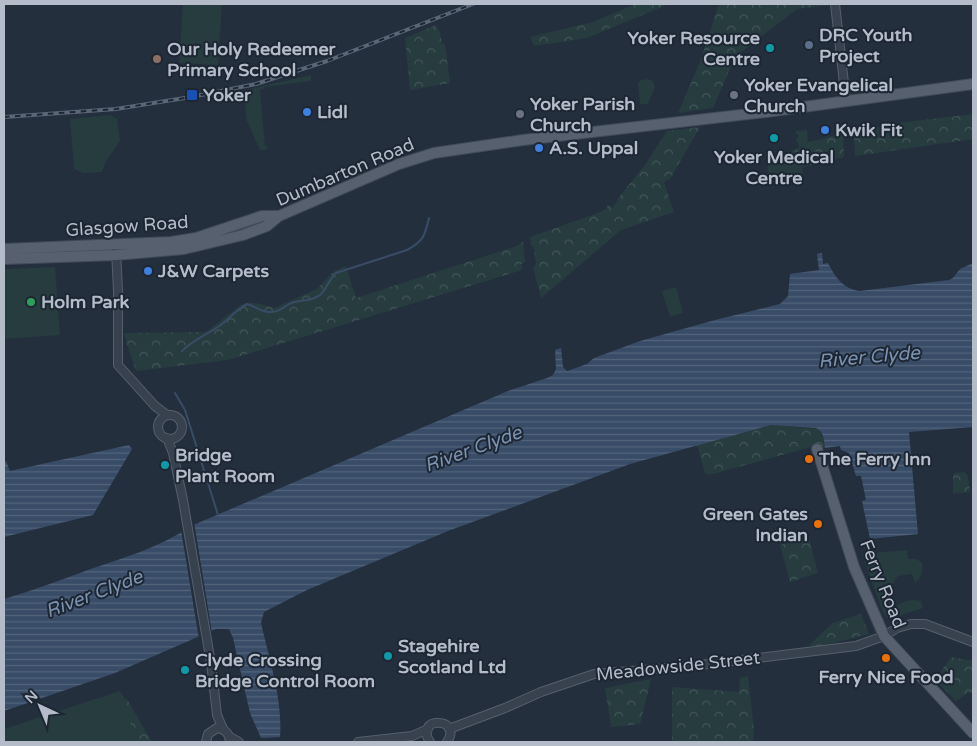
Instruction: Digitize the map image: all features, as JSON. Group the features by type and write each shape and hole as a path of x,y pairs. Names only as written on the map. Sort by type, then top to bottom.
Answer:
{"main road":[{"name":"Dumbarton Road","path":"267,226 279,216 399,164 426,155 523,140 973,84"},
{"name":"Glasgow Road","path":"4,260 116,250 182,240 205,235 262,216 279,216"},
{"name":"Glasgow Road","path":"4,250 116,250 194,247 228,239 267,226"},
{"name":"Ferry Road","path":"817,449 844,530 854,567 884,636 973,733"}],"street":[{"path":"835,4 846,101"},
{"path":"116,250 118,365 155,406 167,415 175,416 181,423 173,453"},
{"path":"155,406 159,421 159,431 167,438 173,453 183,500 210,659 217,715 230,739 239,742"},
{"path":"159,421 167,415"},
{"path":"167,438 176,437"},
{"name":"Meadowside Street","path":"449,729 540,692 594,674 692,666 856,646 911,624 925,624 973,642"},
{"path":"206,742 208,734 214,729 217,715"},
{"path":"358,742 412,736 439,722 445,724 449,729 450,736 447,742"},
{"path":"214,729 223,729"},
{"path":"428,729 427,737 429,741"},
{"path":"412,736 429,741"}],"green space":[{"path":"183,4 222,4 218,65 179,63"},
{"path":"636,4 669,4 587,38 534,46 530,37 593,22"},
{"path":"719,4 830,5 797,9 735,57 713,108 678,113 700,62"},
{"path":"436,25 442,44 445,44 450,83 410,90 405,38"},
{"path":"311,75 311,81 264,87 264,89 260,90 265,146 268,147 266,150 260,150 247,121 244,97 254,88"},
{"path":"648,79 653,81 655,87 648,104 640,104 638,83 641,80"},
{"path":"973,114 973,139 855,156 855,132 906,122"},
{"path":"110,115 117,119 120,141 105,163 102,172 83,173 74,169 70,119"},
{"path":"700,127 670,179 664,182 674,212 621,230 541,298 533,267 536,264 534,248 531,245 530,237 598,213 606,209 608,205 613,208 619,197 645,165 667,131"},
{"path":"807,130 808,143 790,153 792,170 802,168 803,179 767,183 768,158 771,157 768,153 772,153 772,157 780,156 782,151 784,155 799,147 796,131"},
{"path":"843,133 844,157 792,170 790,153 810,142"},
{"path":"523,242 525,262 521,264 522,270 228,360 136,371 124,333 206,332 241,305 254,303 274,308 317,289 334,271 346,266 356,298 517,246"},
{"name":"Holm Park","path":"55,267 60,335 4,339 4,269"},
{"path":"676,287 683,313 670,317 662,292 659,292"},
{"path":"771,425 819,429 824,439 825,448 817,449 811,447 709,475 705,473 697,445"},
{"path":"964,472 968,476 970,492 953,494 953,475"},
{"path":"809,538 818,573 790,582 780,545"},
{"path":"907,550 908,559 917,559 922,563 923,568 920,576 915,583 912,574 898,576 886,593 884,602 893,607 906,601 917,600 921,601 923,608 887,618 882,610 862,554"},
{"path":"861,614 869,634 817,647 809,645 833,623"},
{"path":"951,657 973,661 973,693 968,693 956,701 935,680"},
{"path":"748,676 754,730 753,742 672,742 672,687 739,692 740,678"},
{"path":"651,679 640,724 611,727 605,688"},
{"path":"120,691 152,742 4,742 4,729"},
{"path":"127,699 152,742 140,742 118,701"}],"water":[{"name":"River Clyde","path":"822,253 823,264 828,263 844,285 860,291 949,280 960,269 973,263 973,427 909,432 918,534 870,539 862,501 866,500 861,476 856,476 849,453 841,450 840,446 825,448 824,439 819,429 771,425 630,464 448,531 307,590 264,612 261,623 277,694 280,737 261,738 250,713 233,638 229,629 216,629 115,673 4,711 4,599 141,551 167,540 191,526 508,391 547,378 553,375 556,369 555,350 561,348 563,367 567,371 587,364 594,358 640,341 780,304 788,296 790,274 819,270 817,254"},
{"path":"129,445 132,449 93,515 4,537 4,461 6,461 10,471"}],"pier":[{"path":"194,522 212,633 199,639 181,530"}],"waterway":[{"path":"182,351 191,343 222,324 247,304 266,312 276,311 291,303 317,297 336,273 407,250 417,244 423,237 429,218"},
{"path":"175,393 185,410 218,515"}],"railway":[{"path":"4,117 116,109 256,84 327,61 473,4"}],"place":[{"name":"DRC Youth Project","path":"809,45"},
{"name":"Yoker Resource Centre","path":"770,48"},
{"name":"Our Holy Redeemer Primary School","path":"157,59"},
{"name":"Yoker","path":"192,95"},
{"name":"Yoker Evangelical Church","path":"734,95"},
{"name":"Lidl","path":"307,112"},
{"name":"Yoker Parish Church","path":"520,114"},
{"name":"Kwik Fit","path":"825,130"},
{"name":"Yoker Medical Centre","path":"774,138"},
{"name":"A.S. Uppal","path":"539,148"},
{"name":"J&W Carpets","path":"148,271"},
{"name":"Holm Park","path":"31,302"},
{"name":"The Ferry Inn","path":"809,459"},
{"name":"Bridge Plant Room","path":"165,465"},
{"name":"Green Gates Indian","path":"818,524"},
{"name":"Stagehire Scotland Ltd","path":"388,656"},
{"name":"Ferry Nice Food","path":"886,658"},
{"name":"Clyde Crossing Bridge Control Room","path":"185,670"}]}
